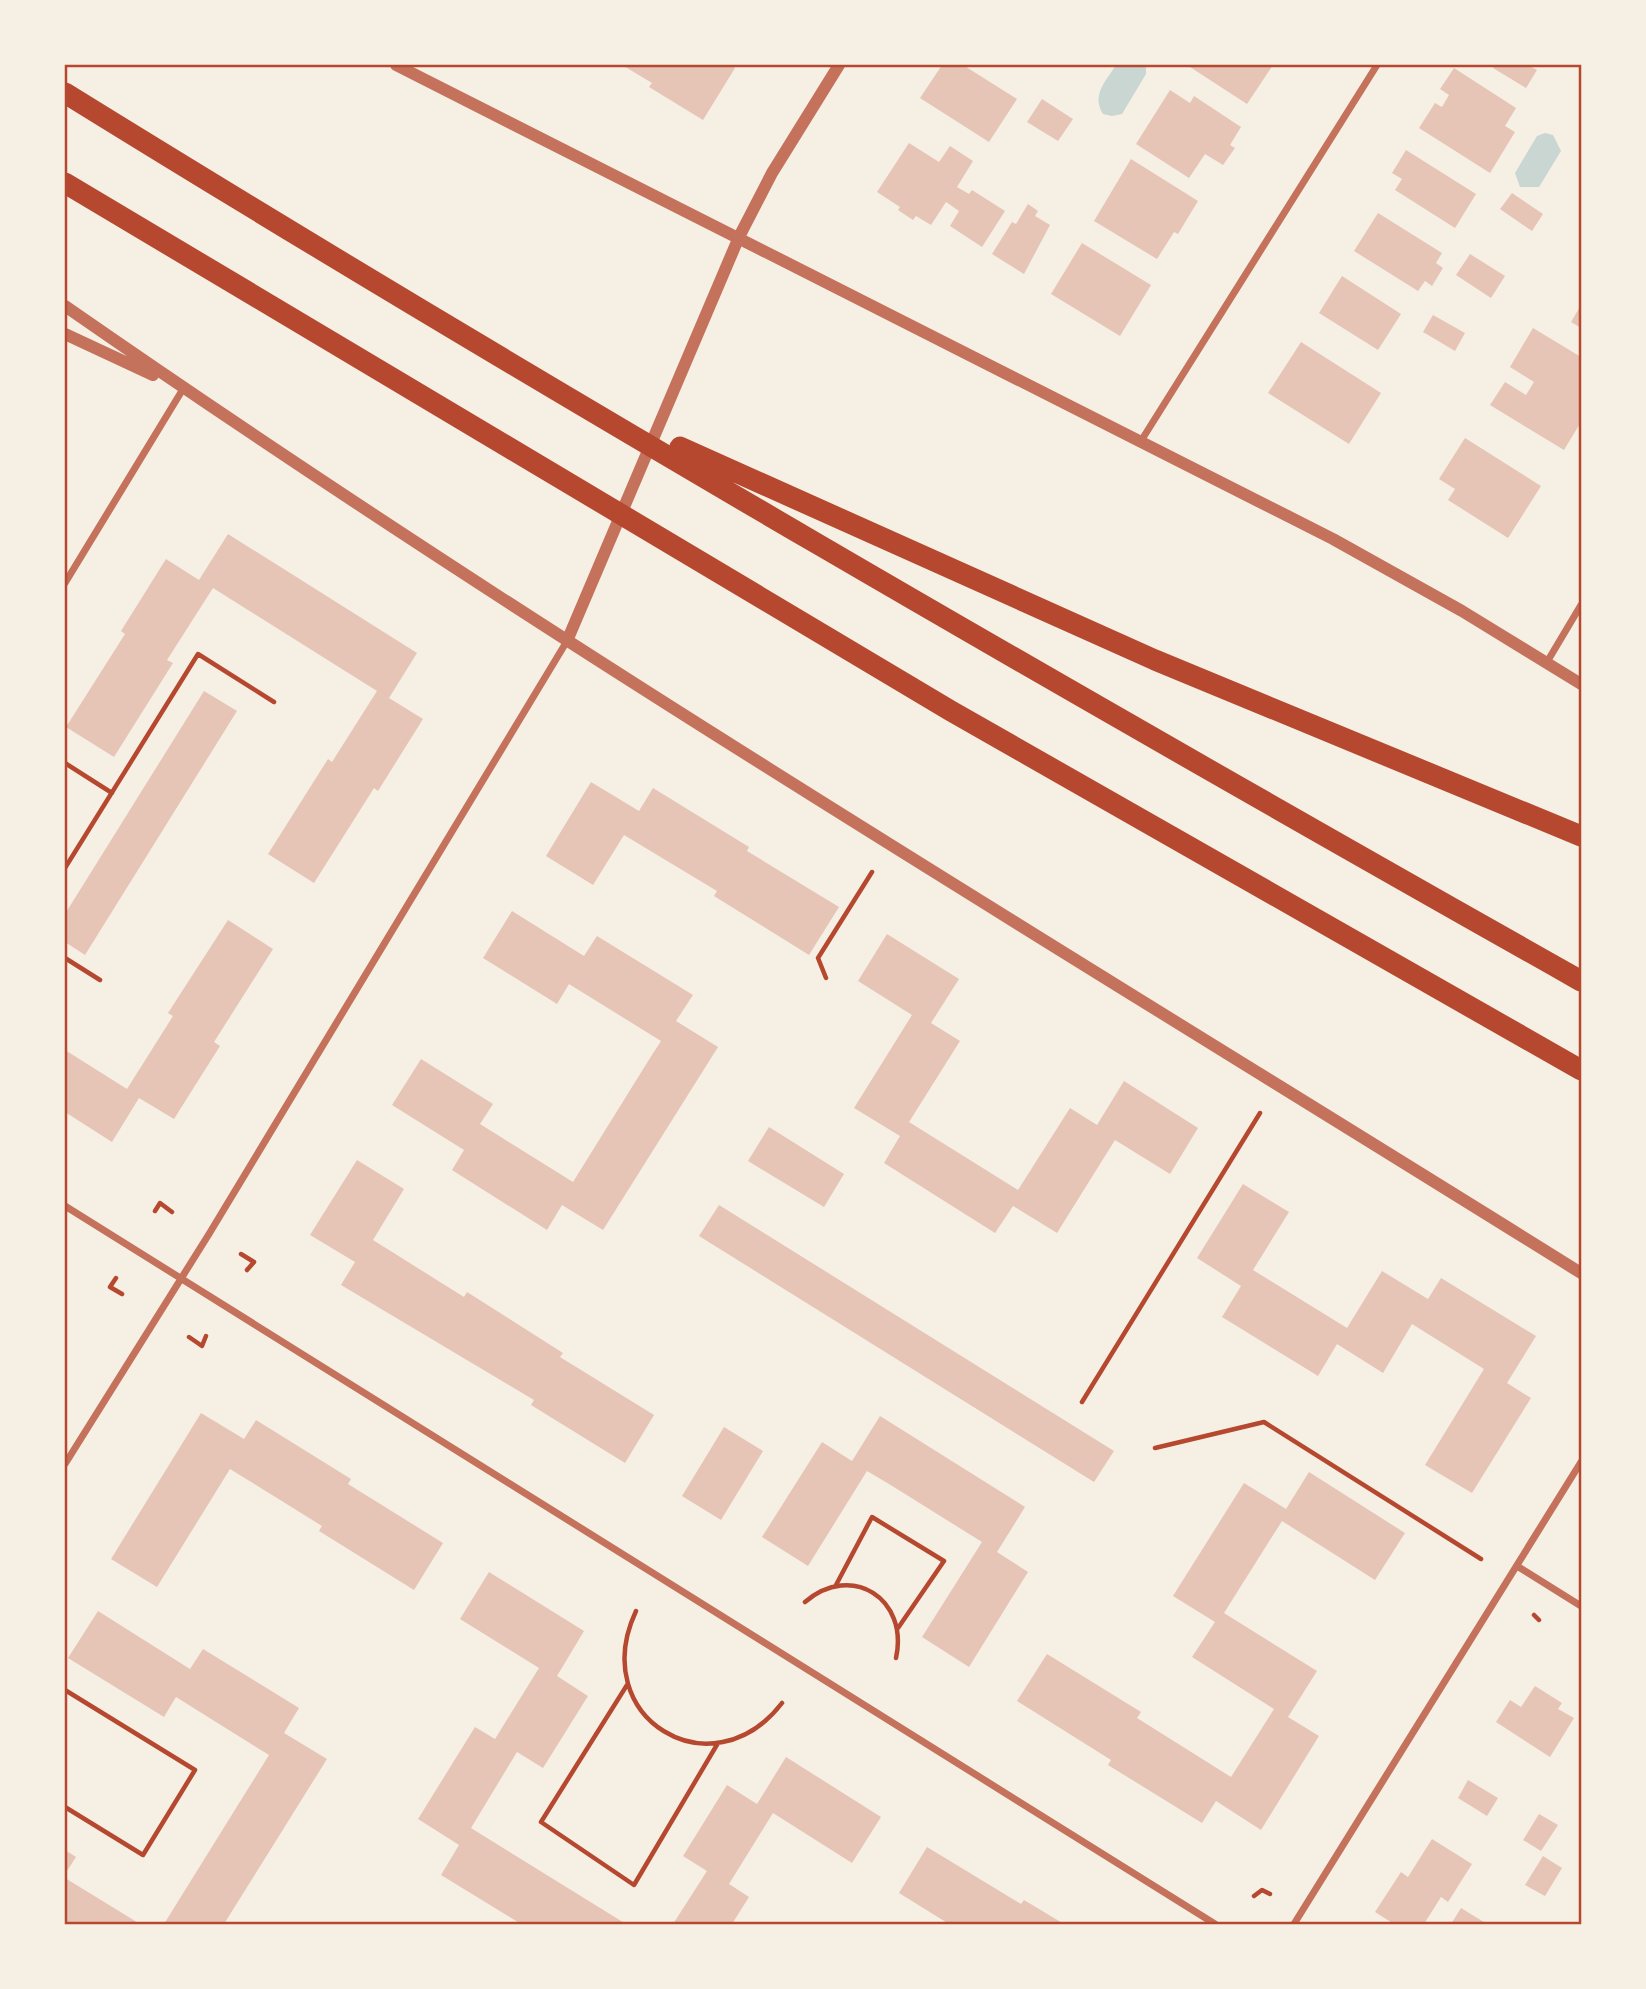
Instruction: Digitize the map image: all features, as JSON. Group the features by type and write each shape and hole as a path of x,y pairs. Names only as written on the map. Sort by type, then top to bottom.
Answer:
{"highway":[{"path":"65,93 578,401 1285,815 1581,981"},
{"path":"65,183 940,705 1581,1070"},
{"path":"578,401 1155,660 1581,836"}],"street":[{"path":"396,65 739,237 1401,576 1581,684"},
{"path":"65,1464 181,1279 567,641 739,237 772,173 839,65"},
{"path":"1141,442 1377,65"},
{"path":"65,306 183,389 567,641 1581,1273"},
{"path":"65,334 183,389"},
{"path":"65,583 183,389"},
{"path":"1547,662 1581,605"},
{"path":"65,1206 1215,1924"},
{"path":"1294,1924 1581,1462"},
{"path":"1517,1566 1581,1606"}],"path":[{"path":"65,868 198,654 274,702"},
{"path":"65,763 113,793"},
{"path":"826,978 818,958 872,872"},
{"path":"65,958 100,980"},
{"path":"1082,1402 1260,1113"},
{"path":"155,1211 160,1203 173,1212"},
{"path":"241,1254 254,1262 247,1270"},
{"path":"116,1278 110,1287 122,1294"},
{"path":"189,1337 201,1346 206,1336"},
{"path":"1155,1448 1264,1422 1481,1559"},
{"path":"836,1585 872,1517 944,1561 898,1628 895,1658"},
{"path":"805,1602 816,1592 836,1585 859,1586 873,1592 885,1602 898,1628"},
{"path":"636,1611 626,1631 622,1653 628,1685 631,1697 645,1715 662,1730 698,1743 718,1744 755,1730 782,1703"},
{"path":"1534,1615 1539,1620"},
{"path":"628,1685 541,1822 634,1885 718,1744"},
{"path":"65,1689 195,1770 143,1855 65,1807"},
{"path":"1254,1896 1262,1889 1270,1894"}],"shaded area":[{"path":"1116,65 1146,65 1146,74 1122,114 1112,116 1103,114 1099,94"},
{"path":"1545,133 1553,135 1561,151 1539,187 1520,187 1515,173 1537,136"}],"building":[{"path":"622,65 730,65 735,68 703,120 649,87 652,83"},
{"path":"942,65 963,65 1017,99 989,142 920,98"},
{"path":"1273,65 1247,104 1190,67"},
{"path":"1495,65 1528,65 1537,70 1526,88 1493,68"},
{"path":"1454,68 1516,108 1505,126 1515,132 1490,173 1419,128 1435,103 1442,107 1449,95 1440,89"},
{"path":"1170,90 1190,103 1194,96 1241,127 1230,145 1235,148 1223,165 1205,154 1189,178 1136,144"},
{"path":"1042,99 1073,119 1058,141 1027,122"},
{"path":"909,143 939,162 950,146 973,161 957,187 969,194 972,190 1005,211 982,247 950,226 959,211 946,202 931,225 916,216 913,220 898,210 900,207 877,192"},
{"path":"1406,150 1476,194 1455,228 1395,190 1402,179 1392,173"},
{"path":"1131,159 1198,201 1178,234 1174,232 1157,259 1094,221"},
{"path":"1512,193 1543,214 1532,231 1500,209"},
{"path":"1028,204 1038,211 1035,216 1050,225 1024,274 992,254 1012,222 1016,224"},
{"path":"1378,213 1442,253 1436,263 1443,268 1432,286 1425,281 1418,291 1354,251"},
{"path":"1082,243 1151,285 1120,336 1051,294"},
{"path":"1470,254 1505,276 1491,298 1456,275"},
{"path":"1342,276 1401,314 1378,350 1319,313"},
{"path":"1581,305 1581,328 1571,322"},
{"path":"1433,315 1465,333 1455,351 1423,332"},
{"path":"1533,328 1581,357 1581,422 1564,450 1490,405 1505,382 1526,395 1534,382 1510,367"},
{"path":"1301,342 1381,393 1349,444 1268,393"},
{"path":"1465,438 1541,486 1508,538 1448,500 1455,489 1439,479"},
{"path":"228,534 417,653 389,698 423,719 378,791 374,788 314,883 268,854 328,759 332,762 377,691 213,588 167,660 173,663 114,757 66,727 125,634 121,631 166,559 199,580"},
{"path":"204,691 237,711 85,955 65,942 65,914"},
{"path":"591,782 639,811 653,788 749,847 747,851 839,907 809,955 714,896 717,891 624,835 593,885 546,856"},
{"path":"512,911 584,956 597,936 693,995 676,1021 718,1047 603,1230 562,1205 547,1230 452,1170 464,1150 392,1105 421,1059 493,1104 480,1124 573,1182 661,1041 569,984 557,1004 483,958"},
{"path":"228,920 273,949 214,1042 220,1046 174,1119 139,1098 112,1142 65,1112 65,1050 127,1089 173,1016 168,1013"},
{"path":"887,934 959,979 931,1023 960,1041 909,1122 1018,1190 1070,1108 1097,1125 1124,1081 1198,1128 1170,1174 1115,1140 1057,1233 1013,1206 995,1233 884,1163 900,1136 854,1108 912,1015 858,981"},
{"path":"769,1127 844,1174 824,1207 748,1161"},
{"path":"357,1160 404,1189 373,1240 464,1297 467,1292 563,1353 560,1357 654,1415 625,1463 531,1405 534,1400 341,1285 355,1262 310,1235"},
{"path":"1243,1184 1289,1212 1253,1270 1347,1328 1382,1271 1428,1299 1441,1278 1536,1336 1507,1383 1531,1398 1472,1493 1425,1465 1484,1369 1412,1324 1383,1373 1337,1344 1318,1376 1222,1317 1241,1286 1197,1258"},
{"path":"719,1205 1114,1451 1094,1482 699,1236"},
{"path":"201,1413 244,1439 256,1420 351,1479 348,1484 443,1543 414,1590 319,1531 322,1526 230,1469 157,1587 111,1559"},
{"path":"880,1416 1025,1507 997,1552 1028,1572 969,1667 922,1637 982,1542 867,1471 808,1566 762,1537 822,1442 852,1461"},
{"path":"724,1427 763,1451 721,1520 682,1496"},
{"path":"1309,1472 1405,1533 1375,1580 1282,1521 1224,1613 1317,1671 1288,1717 1319,1736 1261,1830 1216,1801 1202,1823 1108,1765 1111,1760 1017,1701 1047,1654 1141,1712 1137,1718 1231,1777 1274,1709 1192,1657 1215,1622 1173,1596 1244,1483 1286,1509"},
{"path":"489,1572 584,1631 557,1676 588,1696 543,1768 517,1752 471,1828 626,1924 521,1924 441,1875 459,1845 418,1819 475,1727 495,1739 539,1668 460,1619"},
{"path":"98,1611 190,1669 203,1649 299,1708 284,1733 327,1759 224,1924 164,1924 269,1755 176,1697 164,1717 68,1658"},
{"path":"1535,1686 1562,1703 1558,1709 1574,1718 1550,1757 1496,1722 1510,1700 1521,1707"},
{"path":"786,1757 881,1817 852,1863 773,1813 729,1884 749,1897 732,1924 673,1924 707,1871 683,1856 727,1785 757,1804"},
{"path":"1468,1780 1498,1798 1487,1816 1458,1798"},
{"path":"1539,1814 1558,1825 1541,1851 1523,1840"},
{"path":"1432,1839 1472,1864 1448,1902 1441,1897 1424,1924 1394,1924 1375,1912 1401,1872 1408,1877"},
{"path":"927,1847 1021,1904 1024,1900 1064,1924 949,1924 899,1893"},
{"path":"65,1850 76,1857 65,1874"},
{"path":"1543,1856 1562,1868 1545,1896 1525,1885"},
{"path":"65,1878 114,1908 140,1924 65,1924"},
{"path":"1461,1908 1487,1924 1451,1924"}]}
